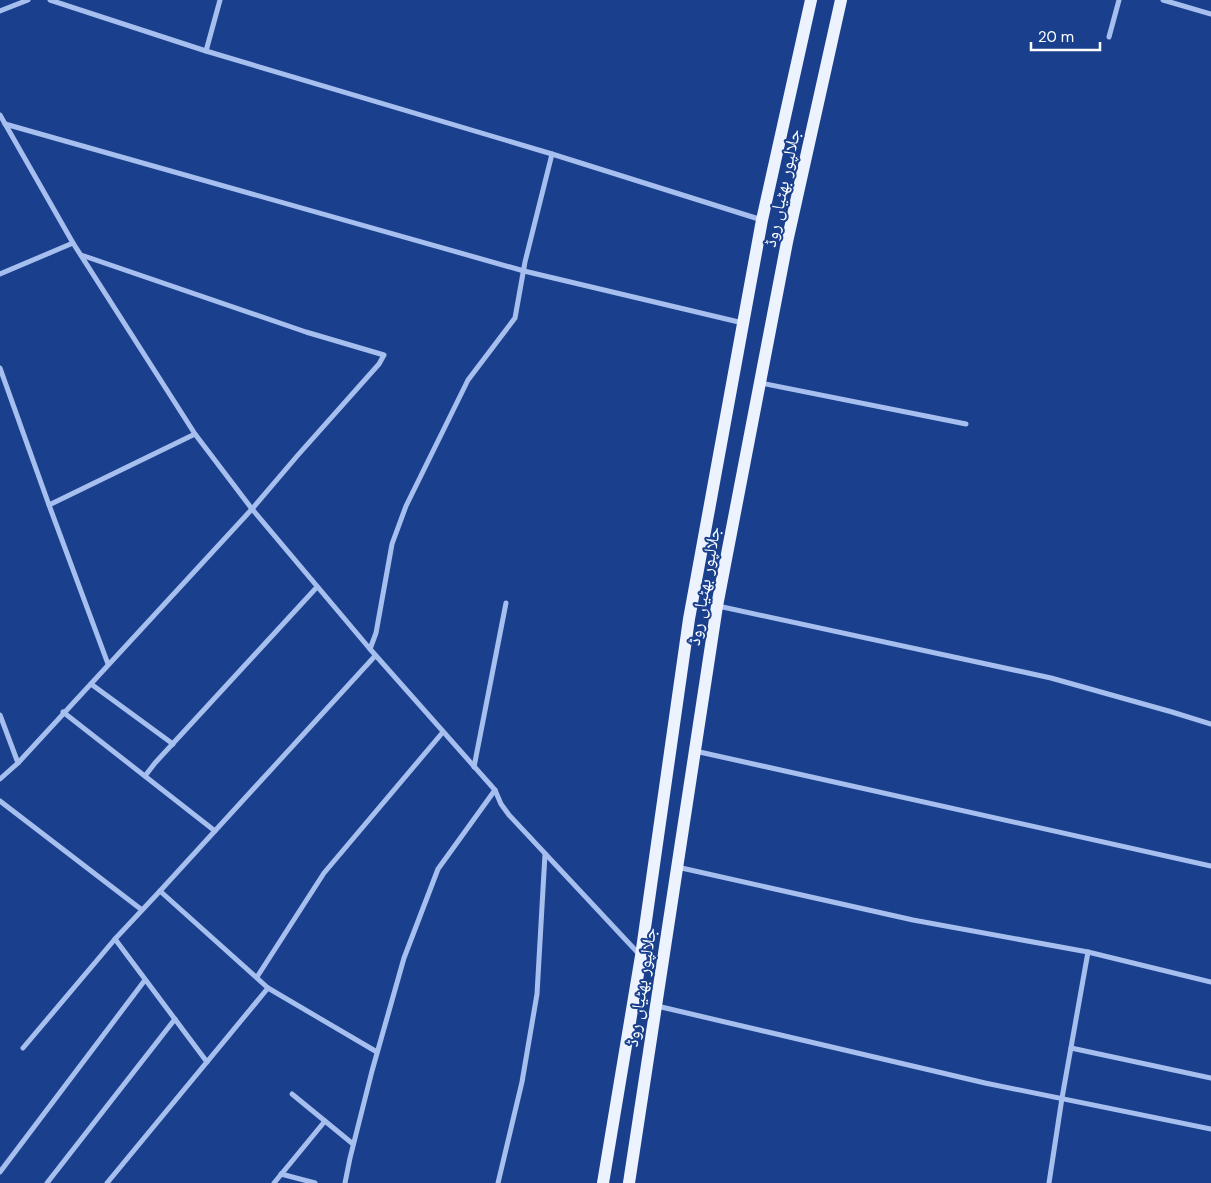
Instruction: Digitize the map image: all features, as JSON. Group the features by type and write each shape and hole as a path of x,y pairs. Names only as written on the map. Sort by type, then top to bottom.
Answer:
{"main road":[{"name":"جلالپور بھٹیاں روڈ","path":"603,1183 641,956 689,619 762,220 811,0"},
{"name":"جلالپور بھٹیاں روڈ","path":"629,1183 717,606 787,242 841,0"}],"street":[{"path":"0,11 28,0"},
{"path":"50,0 206,51 552,154 762,220"},
{"path":"206,51 220,0"},
{"path":"1109,37 1119,0"},
{"path":"1163,0 1211,14"},
{"path":"0,115 81,256 195,434 252,509 375,656 495,790 501,804 509,815 641,956"},
{"path":"5,124 524,271 743,323"},
{"path":"370,649 376,633 392,544 406,506 468,380 514,318 552,154"},
{"path":"0,274 73,243"},
{"path":"0,779 18,763 252,509 380,364 384,354 306,332 81,256"},
{"path":"0,368 108,664"},
{"path":"760,382 966,424"},
{"path":"49,505 195,434"},
{"path":"145,776 317,586"},
{"path":"474,767 506,604"},
{"path":"717,606 1051,678 1211,724"},
{"path":"23,1048 115,939 375,656"},
{"path":"91,684 173,744"},
{"path":"64,712 215,831"},
{"path":"0,715 18,763"},
{"path":"257,977 324,873 443,732"},
{"path":"694,751 1211,866"},
{"path":"345,1183 377,1052 404,958 438,869 495,790"},
{"path":"0,801 142,910"},
{"path":"498,1183 522,1082 537,994 545,854"},
{"path":"677,867 913,920 1088,952 1211,982"},
{"path":"160,891 268,988 377,1052"},
{"path":"115,939 207,1062"},
{"path":"1049,1183 1088,952"},
{"path":"0,1172 145,980"},
{"path":"107,1183 268,988"},
{"path":"656,1006 985,1083 1211,1130"},
{"path":"47,1183 175,1019"},
{"path":"1071,1048 1211,1078"},
{"path":"292,1094 353,1144"},
{"path":"274,1183 325,1121"},
{"path":"282,1174 315,1183"}]}
